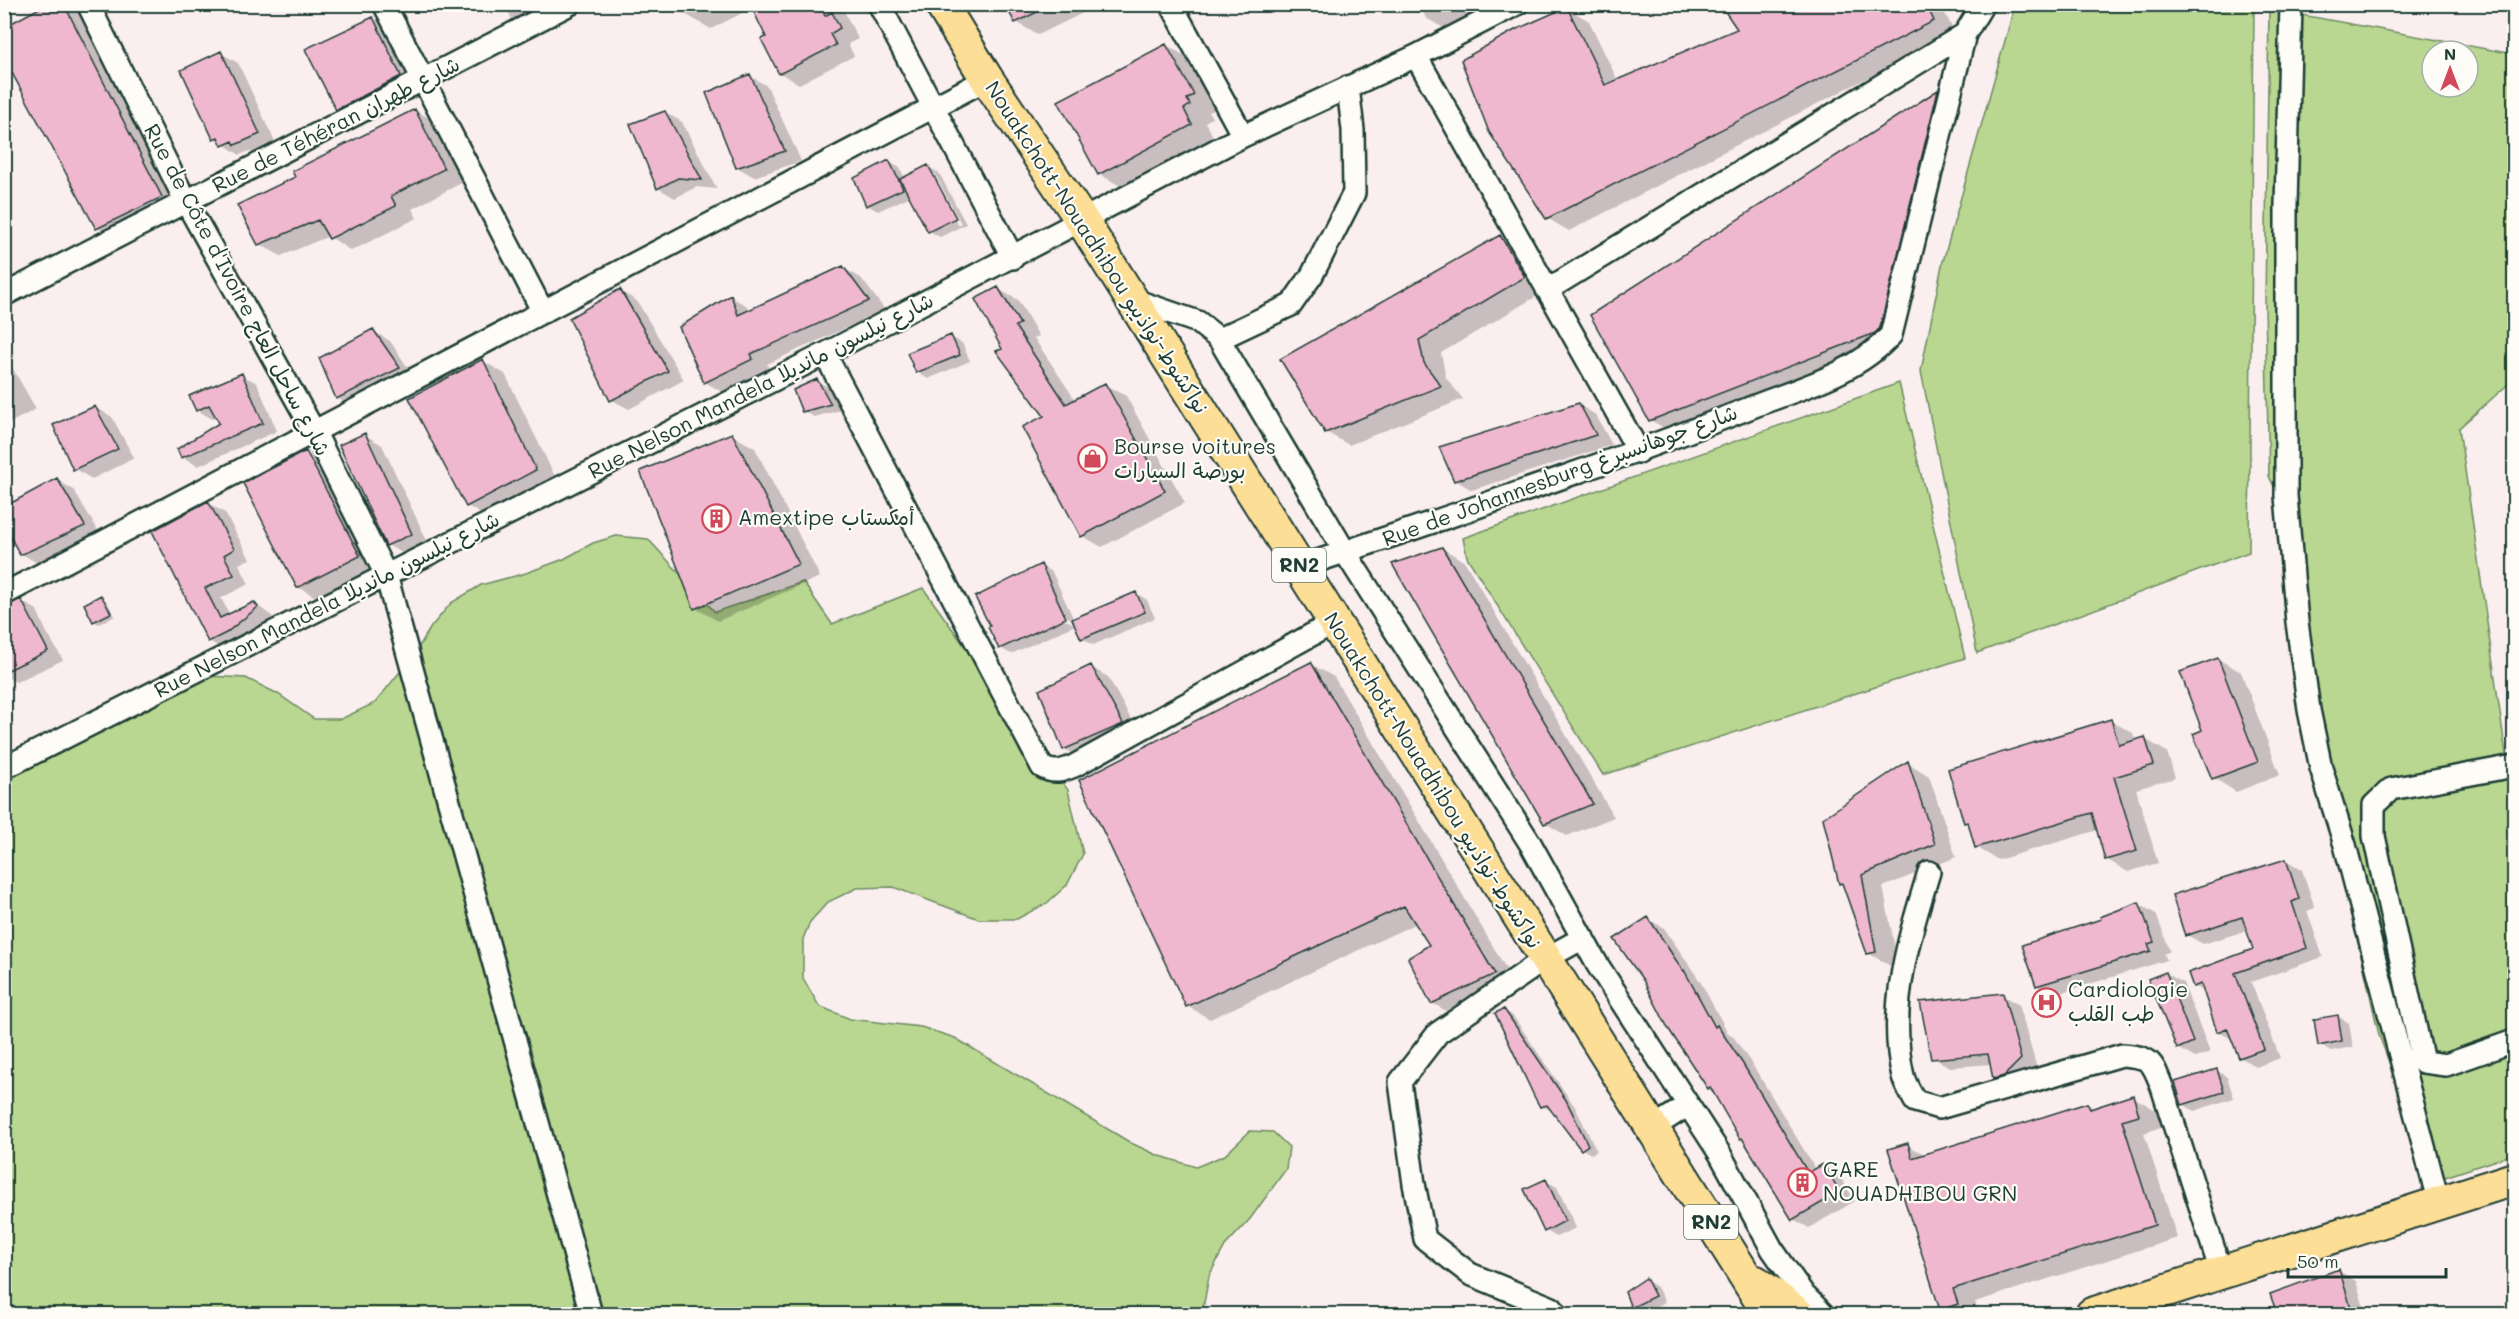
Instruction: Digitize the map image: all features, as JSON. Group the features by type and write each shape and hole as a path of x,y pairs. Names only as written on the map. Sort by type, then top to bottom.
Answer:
{"highway":[{"name":"Nouakchott-Nouadhibou نواكشوط-نواذيبو","path":"941,4 987,79 1083,222 1769,1314"},
{"path":"2103,1313 2221,1272 2514,1179"},
{"path":"1740,1268 1798,1314"}],"street":[{"name":"Rue de Côte d'Ivoire شارع ساحل العاج","path":"88,4 186,202 315,433 386,575 591,1314"},
{"path":"384,4 543,312"},
{"name":"Rue de Téhéran شارع طهران","path":"4,295 570,4"},
{"path":"879,4 1013,258"},
{"path":"1172,4 1243,136"},
{"name":"Rue Nelson Mandela شارع نيلسون مانديلا","path":"4,768 825,354 1083,222 1243,136 1416,56 1517,4"},
{"name":"Rue de Johannesburg شارع جوهانسبرغ","path":"1300,567 1639,452 1854,365 1878,350 1892,335 1965,34 1983,4"},
{"path":"2291,5 2286,205 2286,496 2297,622 2309,710 2321,768 2345,845 2439,1204"},
{"path":"1547,290 1965,34"},
{"path":"1416,56 1639,452"},
{"path":"4,594 987,79"},
{"path":"1220,339 1292,305 1312,275 1354,194 1353,130 1348,87"},
{"path":"1131,298 1198,322 1220,339 1345,552 1530,843 1597,964 1720,1155 1772,1249 1804,1294 1823,1314"},
{"path":"825,354 1042,767 1051,772 1062,771 1074,766 1333,623"},
{"path":"2514,766 2391,789 2374,806 2374,836 2423,1062 2446,1065 2514,1041"},
{"path":"1929,872 1906,945 1896,1030 1903,1078 1915,1101 1939,1108 2122,1055 2143,1056 2154,1065 2162,1087 2221,1272"},
{"path":"1556,1314 1552,1308 1470,1274 1425,1239 1414,1184 1400,1082 1438,1033 1545,959 1583,938"},
{"path":"1651,1129 1688,1105"},
{"path":"1740,1268 1772,1249"}],"green space":[{"path":"2015,5 2254,5 2249,552 1977,653 1921,371 1942,265"},
{"path":"2269,9 2432,39 2420,39 2420,99 2480,99 2480,48 2514,54 2514,379 2459,428 2514,810 2514,1154 2433,1181 2379,1035 2313,743 2294,528 2269,476 2265,306"},
{"path":"1899,383 1965,658 1603,775 1467,557 1463,538"},
{"path":"616,536 648,539 715,612 803,582 832,624 923,588 1068,790 1083,854 1067,885 1047,903 1017,919 979,919 893,887 857,888 828,902 810,922 803,939 803,978 819,1006 850,1019 921,1027 955,1038 1131,1143 1157,1155 1196,1167 1225,1155 1250,1131 1273,1132 1289,1147 1286,1169 1250,1219 1225,1246 1209,1276 1202,1314 5,1314 5,760 18,762 57,755 208,676 246,678 278,694 314,719 341,719 375,703 451,603 481,585 526,573 564,559 593,543"}],"building":[{"path":"47,4 64,4 162,197 96,229 4,58 4,27"},
{"path":"750,4 819,4 825,16 832,12 840,28 830,34 836,45 779,74 761,39 766,37"},
{"path":"1005,4 1053,4 1015,23"},
{"path":"1720,4 1926,4 1934,21 1546,219 1489,132 1461,60 1515,30 1567,7 1605,85 1737,29"},
{"path":"373,17 401,76 336,110 305,49"},
{"path":"1166,44 1194,95 1187,99 1190,105 1184,109 1192,125 1098,175 1058,101"},
{"path":"221,51 260,134 235,145 233,141 222,146 218,137 213,139 181,70"},
{"path":"750,74 785,151 736,168 706,93"},
{"path":"1938,90 1880,328 1875,333 1649,421 1590,315"},
{"path":"415,109 444,169 391,196 396,206 329,239 318,220 258,245 237,205 295,177 292,171"},
{"path":"665,111 702,180 678,178 657,189 630,124"},
{"path":"889,160 903,189 866,206 854,178"},
{"path":"928,165 956,218 928,232 900,179"},
{"path":"1500,235 1525,277 1419,340 1424,363 1441,386 1325,433 1280,359"},
{"path":"843,266 869,301 751,354 753,359 704,383 679,327 731,295 738,315"},
{"name":"Bourse voitures بورصة السيارات","path":"998,287 1020,324 1015,326 1066,404 1105,383 1165,491 1081,537 1022,427 1044,416 996,351 1002,349 975,299"},
{"path":"620,289 668,371 610,401 569,318"},
{"path":"373,329 400,368 336,399 319,358"},
{"path":"951,335 960,355 916,373 907,353"},
{"path":"483,359 536,470 466,507 409,398"},
{"path":"242,373 263,423 181,458 177,449 219,423 209,405 196,411 189,396"},
{"path":"817,379 831,404 802,412 793,390"},
{"path":"1579,403 1596,435 1454,481 1439,447"},
{"path":"95,406 118,449 73,470 53,425"},
{"path":"365,433 412,534 386,546 339,445"},
{"name":"Amextipe أمكستاب","path":"732,433 799,564 694,609 640,471"},
{"path":"306,451 360,556 297,588 243,483"},
{"path":"57,478 85,526 20,555 4,525 4,507"},
{"path":"208,501 234,549 224,555 234,575 205,588 220,618 254,602 258,607 226,633 208,642 152,531"},
{"path":"1442,547 1593,804 1544,824 1392,564"},
{"path":"1041,564 1066,618 999,649 975,597"},
{"path":"1136,592 1145,612 1081,639 1072,619"},
{"path":"101,595 111,613 93,622 84,604"},
{"path":"21,599 48,651 4,672 4,607"},
{"path":"2218,658 2258,762 2212,779 2193,734 2202,730 2180,672"},
{"path":"1311,662 1495,974 1431,1004 1408,958 1429,945 1404,906 1186,1007 1079,780"},
{"path":"1091,665 1123,724 1063,750 1039,690"},
{"path":"2111,719 2119,745 2145,737 2154,765 2114,777 2137,851 2105,860 2092,813 1975,848 1968,822 1964,823 1948,769"},
{"path":"1908,761 1935,844 1862,875 1876,952 1867,954 1842,883 1839,884 1823,818"},
{"path":"2286,859 2299,899 2292,902 2307,948 2235,973 2264,1049 2239,1058 2227,1028 2217,1032 2201,984 2193,987 2188,973 2253,949 2242,917 2185,936 2172,895"},
{"path":"2139,902 2154,942 2148,944 2151,951 2036,986 2022,945 2101,919 2100,917"},
{"path":"1648,917 1684,970 1715,1027 1717,1025 1743,1064 1808,1173 1823,1164 1840,1192 1792,1220 1710,1087 1708,1089 1668,1028 1643,980 1614,939"},
{"path":"2166,972 2193,1042 2177,1049 2148,979"},
{"path":"2003,993 2021,1059 2004,1076 1993,1079 1988,1054 1931,1059 1920,1002"},
{"path":"1504,1009 1566,1100 1588,1145 1581,1150 1547,1105 1540,1107 1495,1013"},
{"path":"2338,1015 2342,1041 2318,1046 2314,1019"},
{"path":"2217,1069 2224,1092 2182,1105 2175,1082"},
{"path":"2133,1095 2139,1115 2122,1120 2155,1225 1953,1289 1958,1304 1940,1310 1888,1149 1908,1143 1912,1158 2087,1103 2090,1109"},
{"path":"1546,1179 1565,1221 1544,1232 1524,1189"},
{"path":"2339,1269 2353,1314 2277,1314 2270,1294"},
{"path":"1646,1278 1655,1296 1631,1308 1625,1292"}],"place":[{"name":"Bourse voitures بورصة السيارات","path":"1093,459"},
{"name":"Amextipe أمكستاب","path":"717,518"},
{"name":"Cardiologie طب القلب","path":"2047,1002"},
{"name":"GARE NOUADHIBOU GRN","path":"1802,1182"}]}
